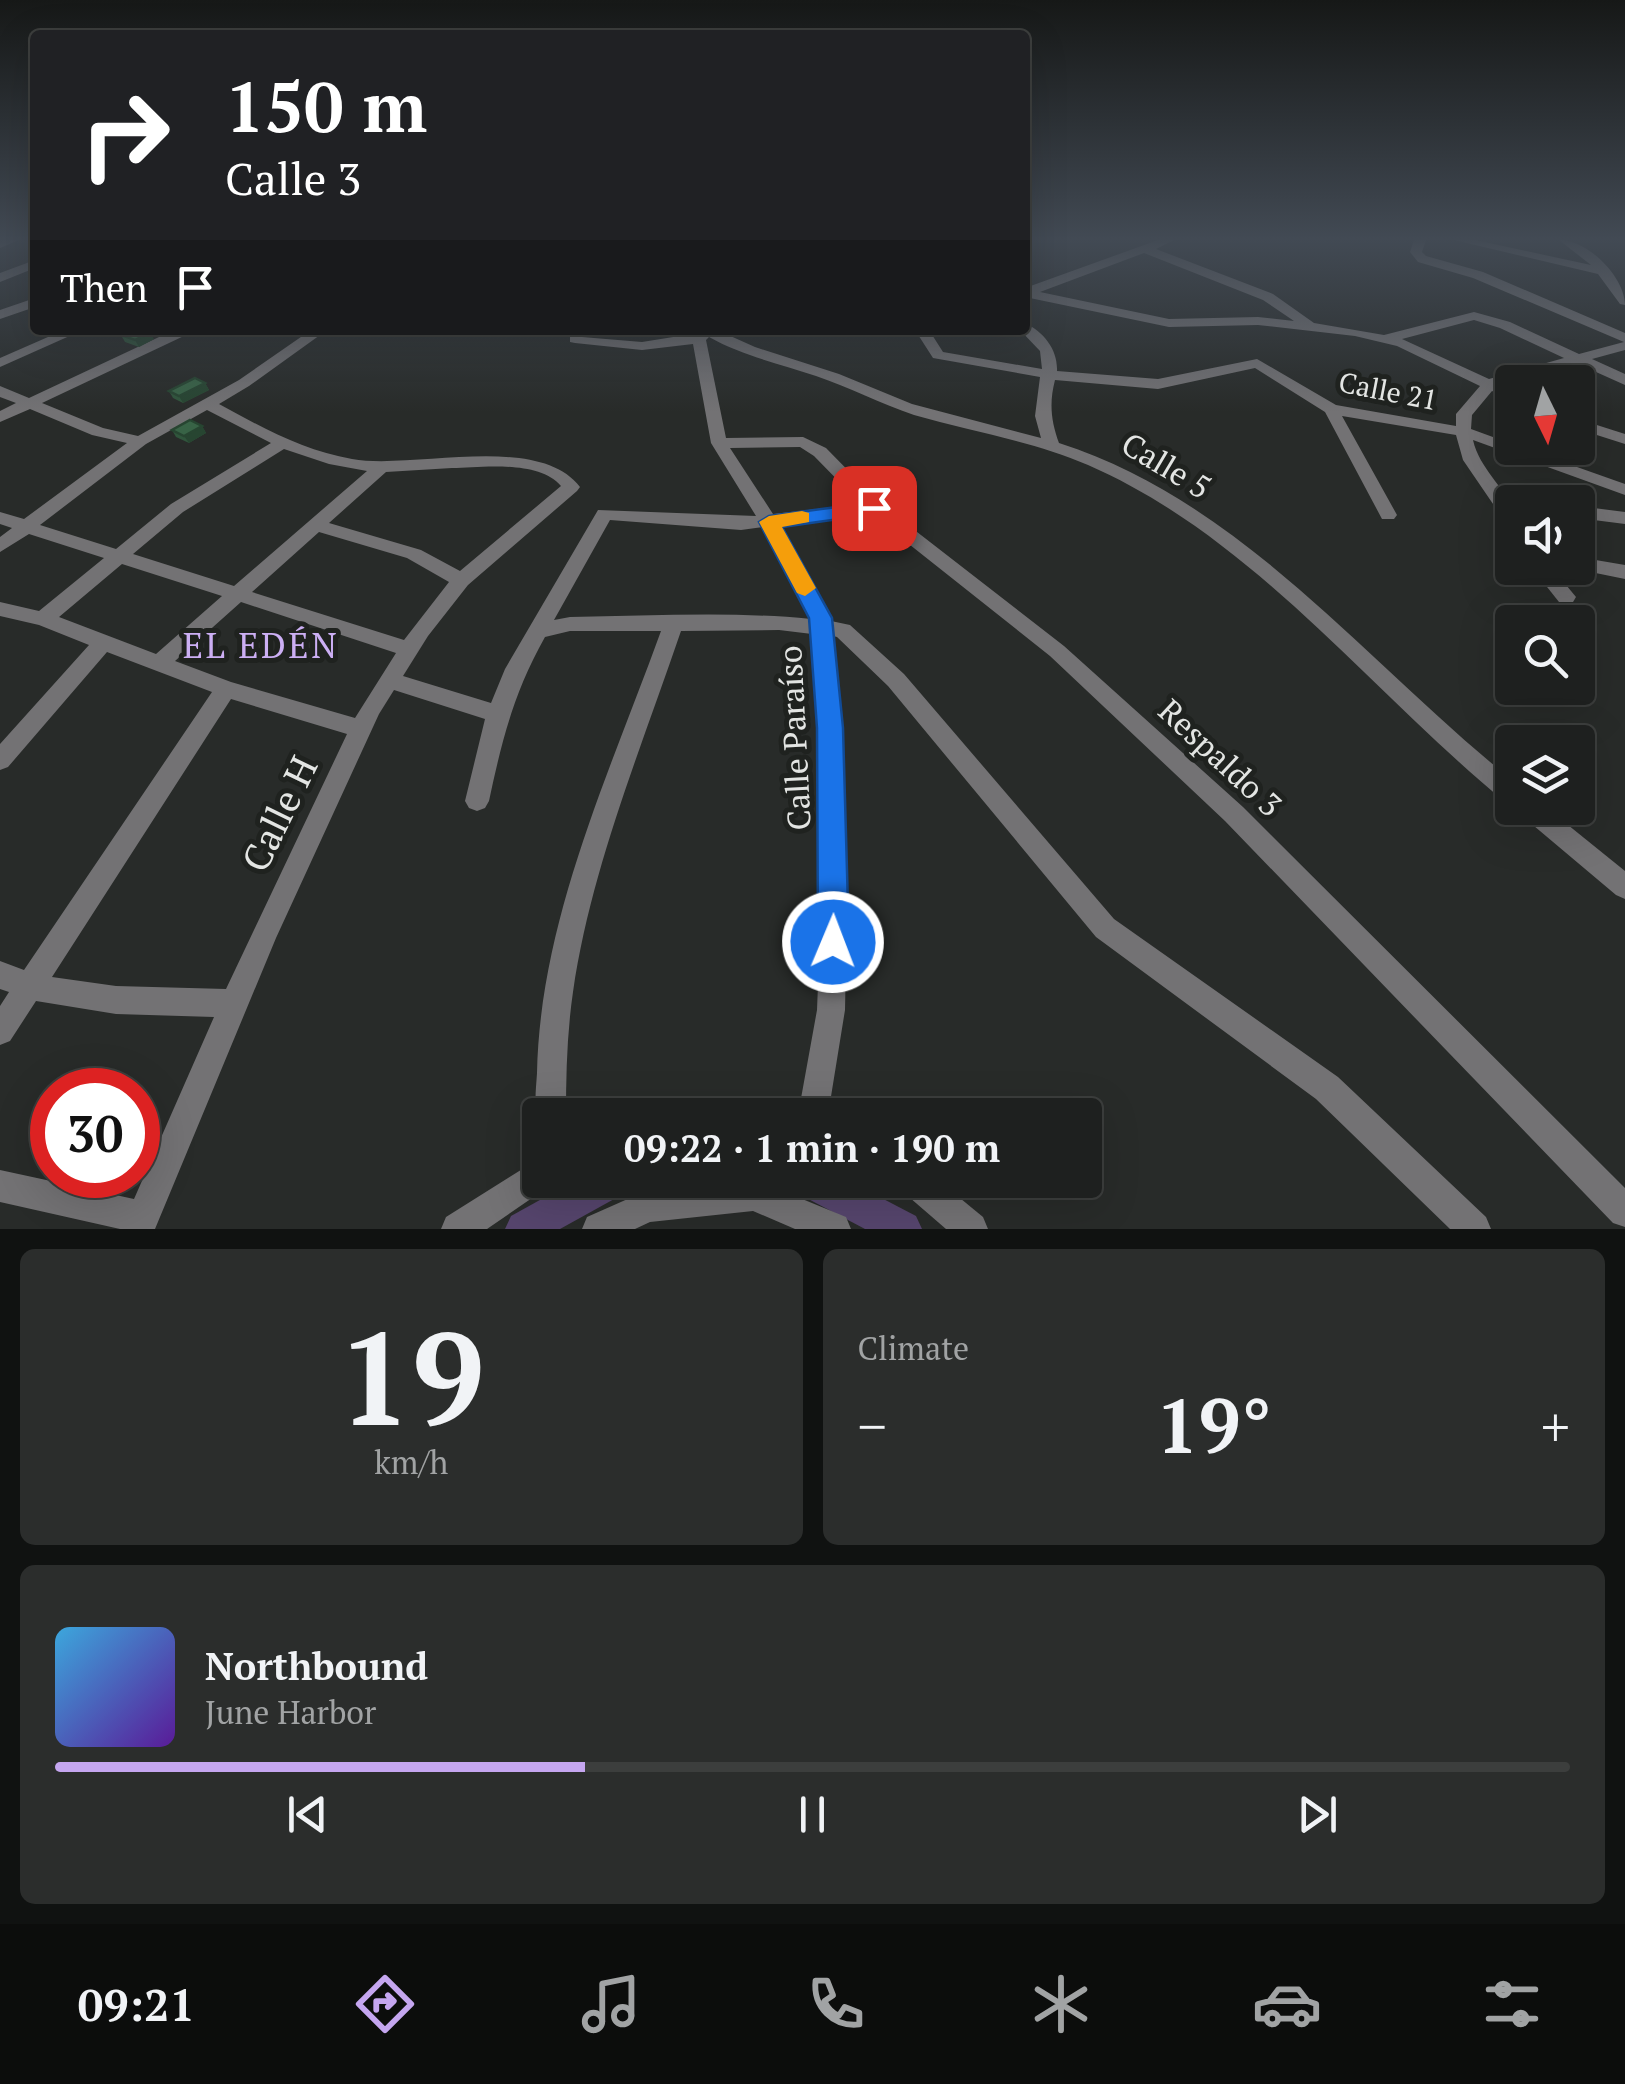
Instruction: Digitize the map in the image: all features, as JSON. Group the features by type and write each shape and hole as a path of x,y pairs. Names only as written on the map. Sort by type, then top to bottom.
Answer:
{"street":[{"path":"1047,297 1169,322 1309,324 1385,338 1495,386"},
{"path":"1269,297 1309,324"},
{"path":"1530,297 1625,338"},
{"path":"0,316 30,304"},
{"path":"1385,338 1474,316 1625,380"},
{"path":"1030,331 1041,339 1052,374 1044,390 1042,420 1052,448"},
{"path":"0,363 64,335"},
{"path":"0,417 175,335"},
{"path":"0,546 140,441 208,404 312,335"},
{"path":"575,339 642,346 696,335"},
{"name":"Calle Paraíso","path":"706,335 719,443 769,522 822,625 830,728 834,908 830,1010 817,1098"},
{"name":"Calle 5","path":"710,335 759,358 858,385 918,411 1095,462 1149,491 1263,565 1414,714 1495,780"},
{"name":"Calle 21","path":"925,335 938,355 1052,374 1158,384 1204,378 1243,363 1257,364 1331,409 1466,432 1625,490"},
{"path":"1495,494 1474,473 1464,414 1490,384 1519,371 1625,346"},
{"path":"0,392 98,432 140,441"},
{"path":"208,404 281,444 384,466"},
{"path":"1331,409 1388,515"},
{"path":"1595,429 1625,439"},
{"name":"Respaldo 3","path":"719,443 803,442 820,452 874,508 1057,651 1234,814 1625,1211"},
{"path":"43,620 192,497 281,444"},
{"name":"Calle H","path":"140,1223 234,1002 388,680 462,580 571,487 559,473 522,465 444,461 384,466"},
{"path":"158,664 384,466"},
{"path":"477,801 512,674 604,514 769,522 874,508"},
{"path":"1595,514 1625,518"},
{"path":"0,518 120,555 235,597 408,649"},
{"path":"316,525 414,554 462,580"},
{"path":"1595,566 1625,572"},
{"path":"1556,585 1566,597"},
{"path":"6,616 43,620 226,688 362,728"},
{"path":"537,631 570,624 674,623 822,625 844,630 896,680 1105,928 1327,1088 1474,1229"},
{"path":"552,1098 561,978 584,888 674,623"},
{"path":"0,760 102,643"},
{"path":"388,680 498,714"},
{"path":"0,1031 226,688"},
{"path":"1550,825 1625,887"},
{"path":"0,975 30,987 142,1002 234,1002"},
{"path":"0,1186 140,1223"},
{"path":"458,1229 522,1186"},
{"path":"599,1229 648,1206 753,1195 834,1229"},
{"path":"934,1198 971,1229"}],"building":[{"path":"195,378 205,383 179,396 169,391"},
{"path":"190,420 202,426 184,436 172,430"}],"waterway":[{"path":"524,1229 580,1198"},
{"path":"844,1198 903,1229"}],"slow traffic":[{"path":"802,518 769,522 805,588"}],"district":[{"name":"EL EDÉN","path":"261,646"}],"route":[{"path":"833,942 830,728 821,618 769,522 874,508"}]}
